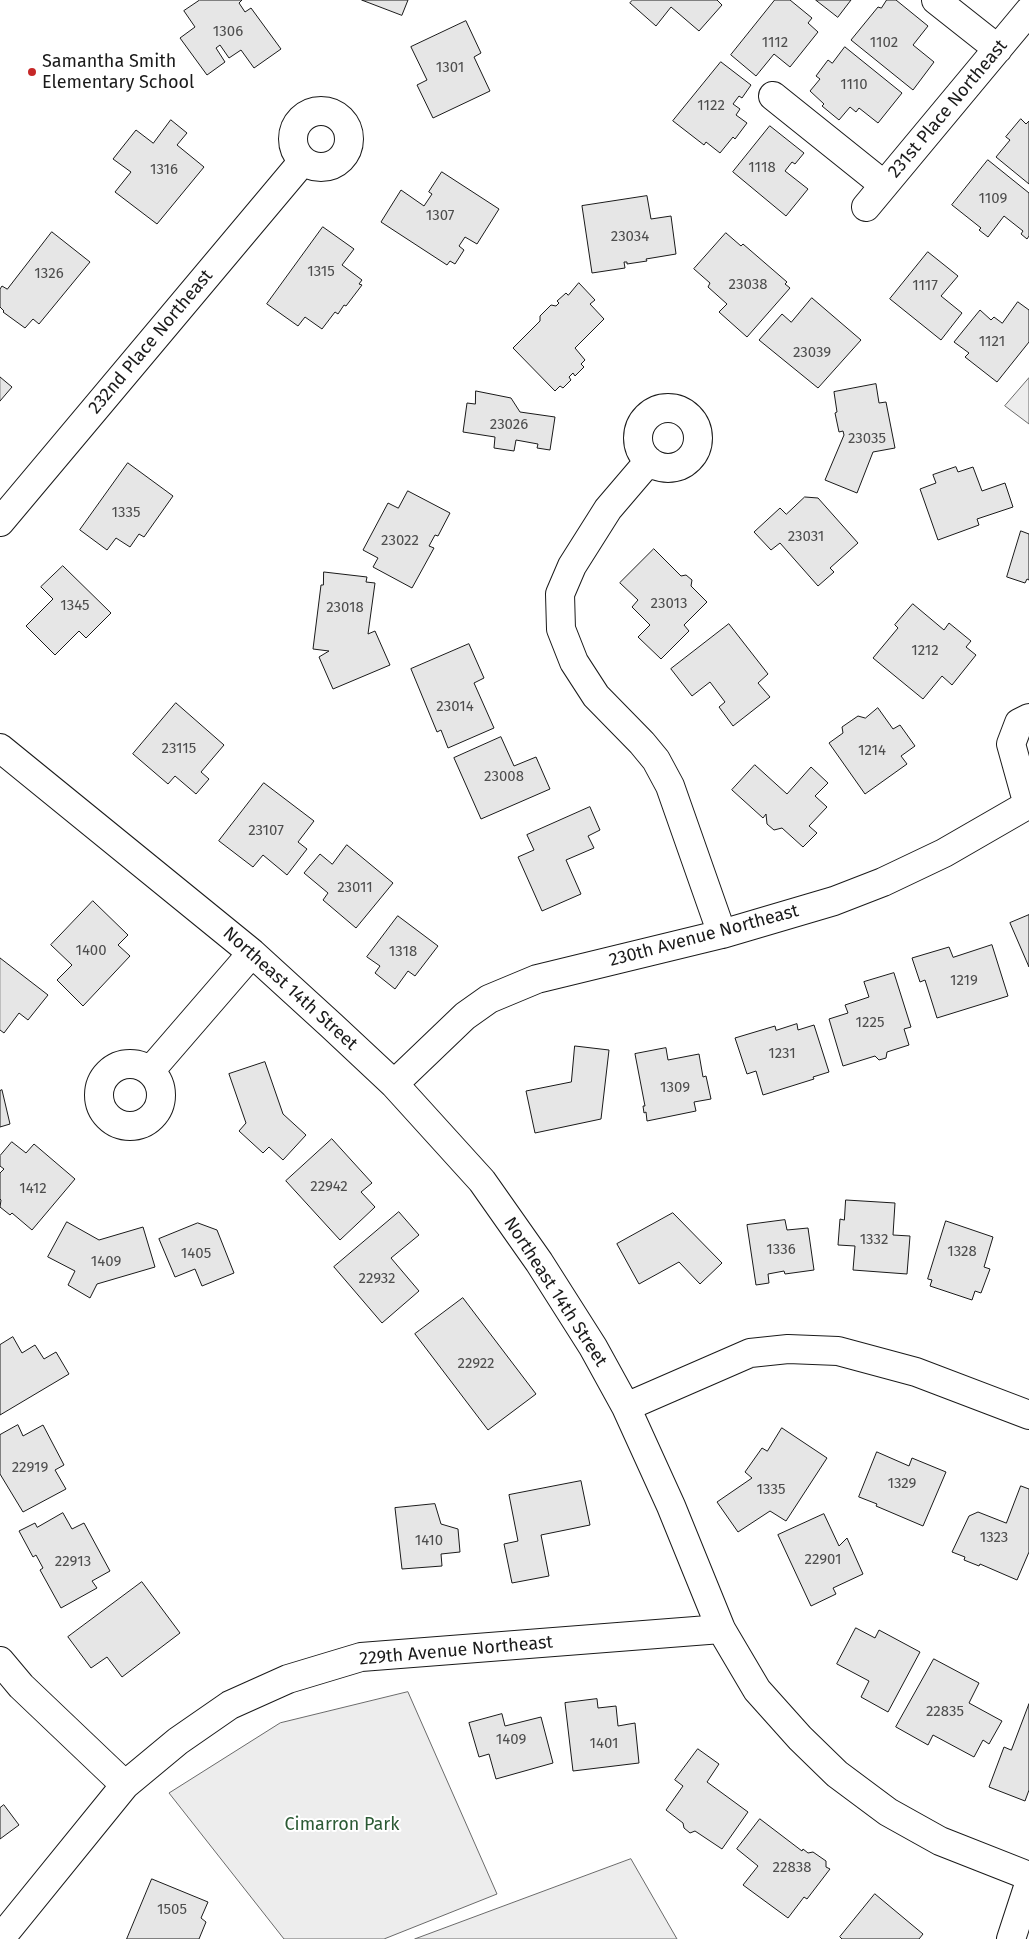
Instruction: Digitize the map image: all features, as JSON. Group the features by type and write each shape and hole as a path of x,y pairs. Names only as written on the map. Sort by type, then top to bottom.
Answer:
{"street":[{"path":"936,0 998,49"},
{"name":"231st Place Northeast","path":"866,207 1029,12"},
{"path":"773,96 884,185"},
{"name":"232nd Place Northeast","path":"0,522 303,161"},
{"path":"649,461 608,509 572,566 560,594 561,629 574,662 596,696 647,749 656,760 670,786 722,934"},
{"name":"230th Avenue Northeast","path":"394,1084 465,1016 489,1000 537,979 722,934 834,901 883,882 944,853 1028,805 1012,744 1018,722 1029,718"},
{"name":"Northeast 14th Street","path":"0,748 252,953 394,1084 482,1181 540,1262 593,1347 626,1407 671,1506 720,1629 758,1690 800,1738 837,1774 888,1812 940,1840 1029,1876"},
{"path":"150,1071 252,953"},
{"path":"626,1407 750,1353 788,1349 838,1351 916,1372 1029,1415"},
{"name":"229th Avenue Northeast","path":"0,1939 125,1785 178,1741 230,1705 288,1679 361,1657 720,1629"},
{"path":"0,1661 21,1686 125,1785"},
{"path":"1011,1939 1029,1884"}],"green space":[{"path":"1029,378 1029,424 1005,406"},
{"name":"Cimarron Park","path":"408,1692 497,1894 384,1939 284,1939 169,1793 280,1723"},
{"path":"631,1859 677,1939 415,1939"}],"building":[{"path":"200,0 242,0 239,3 245,12 251,8 281,49 254,68 241,50 229,58 220,45 216,48 225,62 207,75 180,38 195,27 184,11"},
{"path":"362,0 408,0 402,15"},
{"path":"633,0 717,0 722,5 699,31 671,7 656,26 630,3"},
{"path":"775,0 790,0 812,18 808,23 818,32 790,67 774,54 756,76 731,55"},
{"path":"816,0 851,0 838,17"},
{"path":"887,0 896,0 928,26 913,45 934,62 913,90 851,40 878,7 881,8"},
{"path":"466,21 481,53 474,57 490,91 433,118 417,85 427,80 411,47"},
{"path":"845,47 902,93 878,123 859,108 856,112 850,107 839,120 822,106 824,104 810,91 820,79 816,76 828,60 832,63"},
{"path":"721,62 751,85 742,98 739,96 733,104 740,109 736,115 747,123 735,139 733,137 720,153 706,142 704,145 673,121"},
{"path":"1021,119 1026,124 1029,121 1029,184 996,157 1010,140 1006,137"},
{"path":"171,120 187,133 177,145 204,167 157,224 115,192 131,172 113,159 136,130 153,143"},
{"path":"770,126 804,153 795,164 792,162 785,171 808,189 786,216 733,172"},
{"path":"988,160 1029,193 1029,236 1027,239 1021,234 1023,231 1004,216 988,237 979,230 981,228 952,205"},
{"path":"442,172 499,209 477,244 465,237 459,246 464,250 455,264 450,261 447,265 381,222 401,190 424,206 432,194 429,192"},
{"path":"647,196 651,219 671,216 676,254 646,259 647,261 627,264 627,262 624,262 625,268 592,273 582,206"},
{"path":"323,227 354,249 342,265 362,280 359,284 362,285 346,306 344,305 338,314 335,312 322,329 305,317 298,326 267,304"},
{"path":"52,232 90,262 39,324 33,319 25,328 3,312 0,307 0,289 2,286 7,289"},
{"path":"726,233 741,246 743,244 787,282 785,284 790,288 747,337 719,312 727,304 708,287 710,283 694,269"},
{"path":"928,252 958,276 941,296 962,313 941,340 890,299"},
{"path":"579,283 595,300 590,304 604,319 575,348 585,360 581,364 584,367 575,376 573,373 569,377 571,380 563,388 560,386 555,391 513,348 540,321 540,316 551,305 556,306 559,303 557,301 566,293 568,295"},
{"path":"812,298 861,340 818,388 759,340 782,314 791,322"},
{"path":"1018,302 1029,310 1029,342 997,382 965,357 969,353 954,342 980,310 991,320 994,317 1002,323"},
{"path":"0,377 12,387 0,401"},
{"path":"876,384 879,403 886,402 895,448 873,452 857,493 825,480 844,435 843,431 839,432 835,413 837,412 834,392"},
{"path":"476,391 511,398 520,412 555,417 550,450 537,448 538,444 516,440 514,451 494,448 495,437 463,432 467,403 475,404"},
{"path":"128,463 173,496 144,537 139,534 130,547 116,538 107,550 80,530"},
{"path":"956,467 958,472 973,467 982,491 1005,483 1013,507 977,519 979,525 938,540 920,489 936,483 933,475"},
{"path":"408,491 450,513 438,536 435,535 429,546 434,548 412,588 373,567 378,558 363,550 388,503 398,508"},
{"path":"805,497 818,498 858,543 830,568 834,572 818,586 780,543 771,550 754,532 780,508 786,514"},
{"path":"1021,531 1029,534 1029,580 1027,579 1025,583 1007,577"},
{"path":"654,549 681,576 686,575 692,580 691,586 707,602 684,625 689,631 661,659 638,637 650,625 632,607 638,600 620,583"},
{"path":"63,566 111,613 86,638 79,631 55,655 26,626 53,599 41,587"},
{"path":"324,572 367,577 366,582 375,583 368,634 375,631 390,665 333,689 319,657 329,651 313,649"},
{"path":"913,604 944,630 949,623 971,641 966,647 976,655 952,685 942,676 923,699 873,658 898,628 895,625"},
{"path":"729,624 768,674 758,683 770,697 733,726 719,707 725,702 710,682 692,696 671,669"},
{"path":"469,644 484,678 474,683 494,728 448,748 441,730 437,732 411,669"},
{"path":"176,703 224,745 201,772 209,779 196,794 175,776 168,784 133,754"},
{"path":"878,708 893,729 900,725 915,746 901,756 907,764 865,794 829,743 843,733 842,727 858,716 865,718"},
{"path":"501,737 514,766 536,757 550,789 481,819 454,758"},
{"path":"755,765 787,794 811,767 828,783 815,796 827,807 809,826 817,833 803,847 782,828 774,830 767,824 766,814 763,818 732,790"},
{"path":"264,783 314,821 298,842 307,849 287,875 263,855 253,867 219,841"},
{"path":"590,807 600,830 588,836 594,848 566,860 581,894 542,911 518,857 534,850 527,835"},
{"path":"347,845 393,883 356,928 323,900 328,893 304,873 320,854 332,864"},
{"path":"93,901 128,935 118,945 130,956 83,1006 57,980 72,965 51,945"},
{"path":"1029,915 1029,967 1010,923"},
{"path":"398,916 438,946 415,976 408,971 395,989 375,973 380,966 367,957"},
{"path":"992,945 1008,996 937,1018 925,980 920,982 912,958 949,947 953,957"},
{"path":"0,958 48,995 28,1020 19,1013 4,1033 0,1030"},
{"path":"894,973 911,1027 904,1029 909,1045 887,1052 886,1058 879,1060 875,1056 843,1066 829,1019 848,1013 845,1005 869,997 864,982"},
{"path":"797,1024 798,1030 814,1025 829,1072 813,1077 814,1079 763,1095 756,1071 747,1074 735,1038 775,1026 776,1030"},
{"path":"575,1046 609,1050 601,1119 535,1133 526,1091 571,1082"},
{"path":"666,1048 668,1060 699,1054 703,1077 706,1076 711,1099 694,1102 696,1111 647,1121 646,1112 644,1113 643,1106 645,1106 635,1054"},
{"path":"265,1062 283,1114 306,1135 283,1160 269,1147 263,1153 239,1131 246,1123 229,1074"},
{"path":"2,1090 10,1124 0,1127 0,1091"},
{"path":"332,1139 372,1183 361,1192 375,1207 340,1240 286,1181"},
{"path":"12,1142 26,1153 34,1144 75,1179 32,1230 12,1213 10,1215 0,1207 0,1173 4,1169 0,1166 0,1156"},
{"path":"846,1200 895,1203 893,1235 910,1236 907,1274 853,1270 855,1246 838,1245 840,1219 844,1220"},
{"path":"399,1212 419,1235 391,1258 419,1291 382,1323 334,1267"},
{"path":"673,1213 722,1263 700,1284 679,1262 639,1284 617,1244"},
{"path":"785,1220 787,1230 808,1228 814,1270 785,1274 784,1271 768,1274 769,1283 756,1285 747,1225"},
{"path":"946,1221 993,1237 984,1267 990,1269 981,1293 975,1291 972,1300 930,1286 932,1280 928,1279"},
{"path":"67,1222 99,1240 143,1227 155,1267 97,1284 90,1298 68,1285 75,1271 48,1257"},
{"path":"198,1223 217,1230 234,1273 202,1286 195,1269 175,1277 159,1239"},
{"path":"463,1298 536,1394 488,1430 415,1334"},
{"path":"13,1337 22,1353 35,1345 44,1359 56,1352 69,1374 0,1415 0,1345"},
{"path":"18,1425 23,1436 43,1425 64,1465 55,1470 66,1489 23,1512 0,1474 0,1435"},
{"path":"782,1428 827,1458 786,1521 770,1511 738,1532 717,1502 752,1478 745,1472 762,1448 767,1451"},
{"path":"877,1452 909,1466 912,1458 946,1472 923,1526 859,1497"},
{"path":"581,1481 590,1525 541,1535 549,1576 512,1583 504,1544 518,1541 509,1495"},
{"path":"1021,1486 1029,1489 1029,1552 1017,1580 980,1564 979,1566 964,1560 965,1557 952,1552 969,1516 978,1512 1006,1523"},
{"path":"435,1504 441,1524 458,1529 460,1552 441,1554 442,1566 402,1569 395,1508"},
{"path":"63,1513 72,1529 84,1523 110,1571 92,1581 97,1588 61,1608 40,1570 43,1568 36,1555 33,1557 19,1531 35,1523 37,1527"},
{"path":"824,1514 839,1546 847,1538 863,1574 833,1588 836,1594 811,1606 778,1535"},
{"path":"142,1582 180,1633 122,1677 107,1657 91,1668 68,1637"},
{"path":"856,1628 875,1638 879,1630 920,1652 888,1712 861,1697 869,1681 837,1664"},
{"path":"934,1659 979,1683 969,1703 1002,1721 989,1744 983,1740 974,1757 933,1735 928,1745 896,1727"},
{"path":"597,1699 598,1708 616,1706 618,1726 635,1723 639,1763 573,1771 565,1703"},
{"path":"1029,1704 1029,1790 1025,1801 989,1787 1004,1747 1011,1750"},
{"path":"502,1714 505,1726 541,1717 553,1763 496,1779 489,1754 479,1757 469,1723"},
{"path":"698,1749 719,1764 707,1782 748,1812 722,1849 695,1831 690,1833 684,1828 683,1823 666,1810 683,1786 675,1780"},
{"path":"4,1805 19,1825 0,1839 0,1808"},
{"path":"760,1819 802,1851 803,1849 808,1853 813,1852 826,1861 826,1867 830,1869 807,1899 804,1897 788,1918 743,1885 758,1866 737,1849"},
{"path":"152,1879 208,1902 201,1918 206,1922 199,1939 127,1939"},
{"path":"875,1894 923,1934 919,1939 842,1939 840,1937"}],"place":[{"name":"Samantha Smith Elementary School","path":"32,72"}]}
